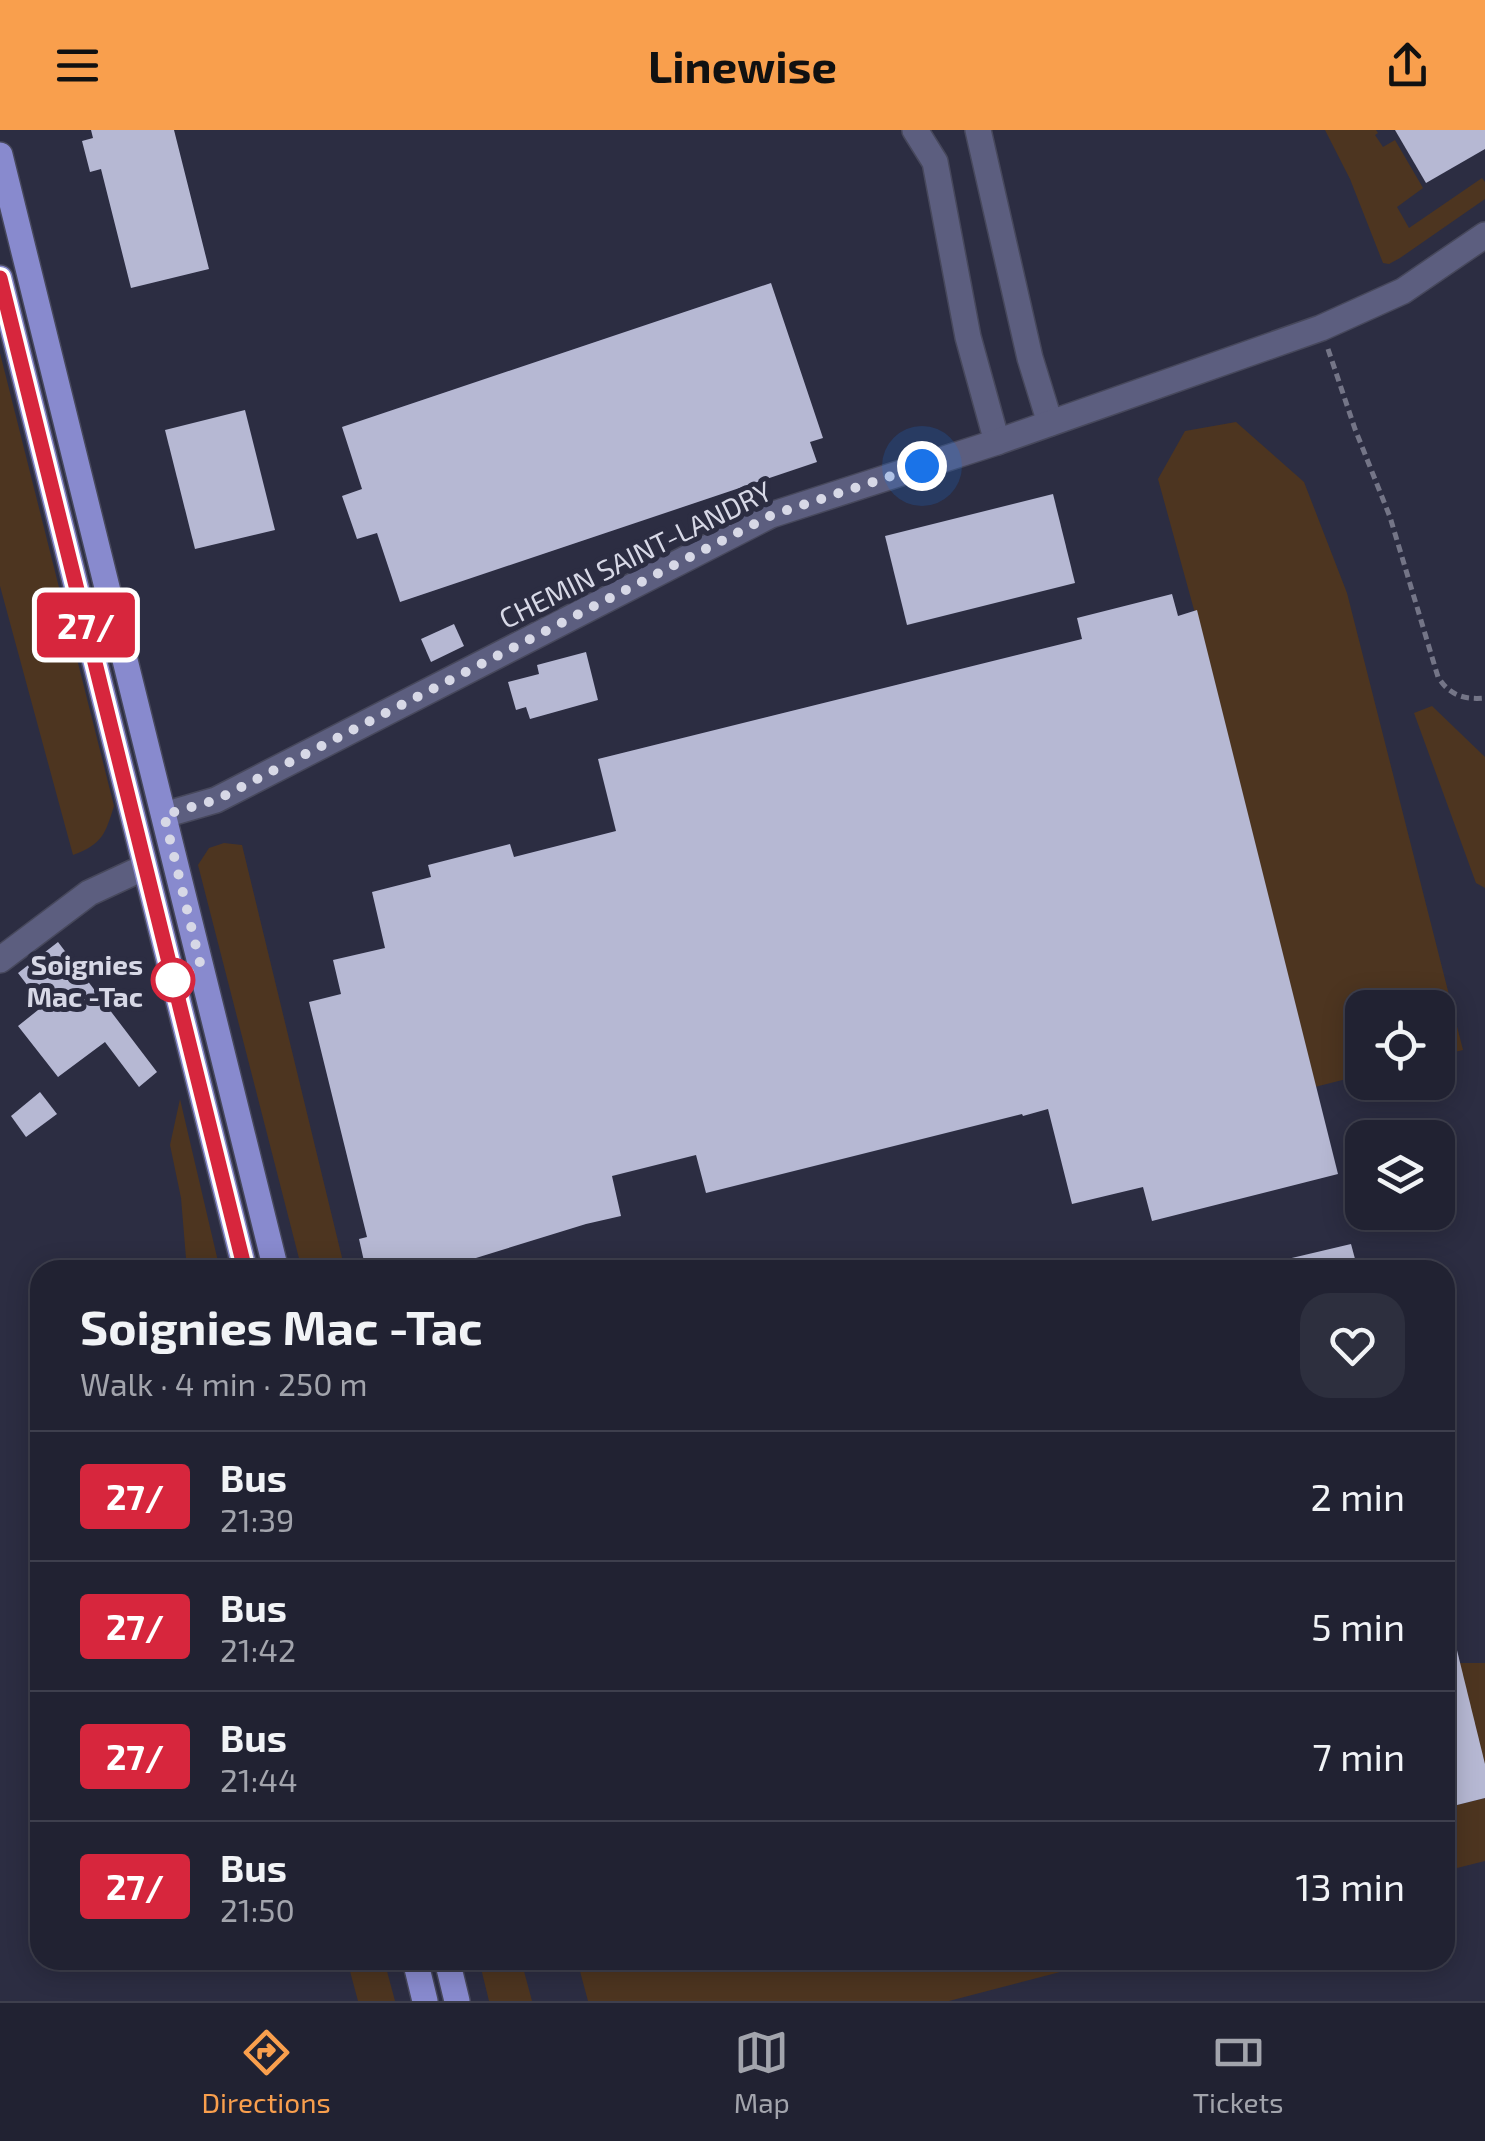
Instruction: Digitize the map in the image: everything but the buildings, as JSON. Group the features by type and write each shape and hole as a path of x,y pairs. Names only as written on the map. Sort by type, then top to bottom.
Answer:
{"main road":[{"path":"0,155 274,1260"},
{"path":"0,278 243,1260"},
{"path":"418,1970 426,2001"},
{"path":"449,1970 457,2001"}],"street":[{"path":"915,130 935,162 968,337 997,442"},
{"path":"978,130 1030,358 1050,422"},
{"name":"CHEMIN SAINT-LANDRY","path":"164,815 216,800 772,515 997,442 1321,328 1403,291 1485,234"},
{"path":"0,960 89,893 145,867"}],"path":[{"path":"1321,328 1354,429 1390,516 1438,677 1461,697 1485,698"}],"shaded area":[{"path":"1325,130 1376,130 1383,147 1395,140 1423,188 1397,207 1409,228 1482,178 1485,199 1400,258 1383,263 1350,179"},
{"path":"0,353 114,806 101,837 73,855 0,586"},
{"path":"1236,422 1304,482 1347,593 1448,990 1345,990 1345,1079 1311,1088 1196,617 1158,479 1185,431"},
{"path":"1432,706 1485,757 1485,888 1476,883 1414,713"},
{"path":"224,843 242,845 343,1260 299,1260 198,865 209,848"},
{"path":"1455,1018 1463,1050 1455,1052"},
{"path":"180,1099 218,1260 186,1260 181,1198 170,1145"},
{"path":"1455,1663 1485,1663 1485,1791 1455,1667"},
{"path":"1485,1798 1485,1861 1455,1868 1455,1806"},
{"path":"350,1970 387,1970 395,2001 358,2001"},
{"path":"481,1970 524,1970 532,2001 489,2001"},
{"path":"580,1970 1068,1970 949,2001 588,2001"}],"bus line":[{"name":"27/","path":"0,278 243,1260"}],"place":[{"name":"Soignies Mac -Tac","path":"173,980"}],"route":[{"path":"173,980 201,967 164,815 216,800 772,515 922,466"}]}
